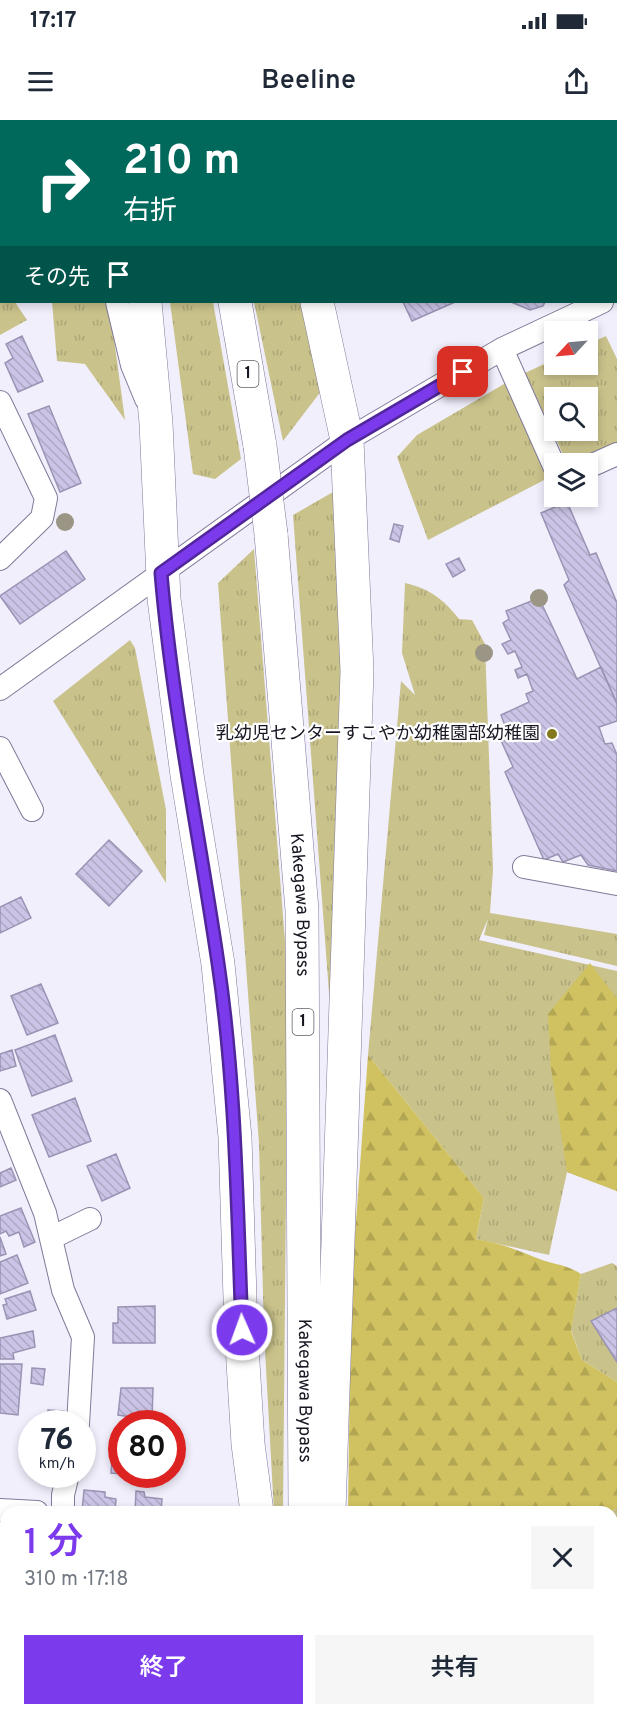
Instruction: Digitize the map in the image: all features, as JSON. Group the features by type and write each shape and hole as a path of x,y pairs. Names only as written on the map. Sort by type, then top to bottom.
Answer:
{"highway":[{"path":"145,303 156,423 161,573 187,775 218,964 235,1137 242,1341 248,1443 256,1506"},
{"name":"Kakegawa Bypass","path":"235,303 260,446 270,534 302,910 305,1506"},
{"path":"318,303 347,440 357,671 329,1506"}],"street":[{"path":"117,303 132,365 156,423"},
{"path":"0,689 347,440 502,349 600,303"},
{"path":"502,349 548,453"},
{"path":"0,402 46,498 42,518 0,559"},
{"path":"598,463 617,454"},
{"path":"0,748 32,810"},
{"path":"524,867 617,884"},
{"path":"0,1100 41,1203 63,1290 83,1337 79,1410"},
{"path":"51,1238 90,1219"},
{"path":"63,1506 65,1488"}],"green space":[{"path":"0,303 16,303 27,320 0,335"},
{"path":"52,303 109,303 125,420 85,364 57,361"},
{"path":"170,303 213,303 241,459 215,479 193,474"},
{"path":"254,303 307,303 325,386 283,441"},
{"path":"606,336 617,359 617,443 595,453 562,453 557,441 598,441 598,387 544,387 544,414 525,373 544,364 544,375 598,375 598,340"},
{"path":"511,380 544,457 544,480 428,540 397,457 417,435"},
{"path":"340,488 345,889 334,1059 293,515"},
{"path":"254,549 288,979 283,1506 274,1506 264,1333 259,1144 218,583"},
{"path":"405,583 435,595 459,619 472,620 485,644 493,870 490,913 617,934 617,966 484,935 488,919 479,940 617,971 617,1191 567,1172 549,1255 476,1239 484,1198 368,1055 401,681 415,695 402,653"},
{"path":"130,640 135,648 166,810 166,883 53,701"},
{"path":"590,963 617,999 617,1191 567,1172 551,1068 548,1014"},
{"path":"368,1055 484,1198 476,1239 512,1248 568,1267 581,1274 571,1331 582,1360 617,1382 617,1506 348,1506 351,1290"},
{"path":"612,1263 617,1266 617,1382 582,1360 571,1330 581,1274"}],"building":[{"path":"403,303 453,303 412,321"},
{"path":"513,303 544,303 543,306 530,310"},
{"path":"22,336 43,381 18,392 5,363 13,358 6,344"},
{"path":"49,406 81,483 60,492 28,414"},
{"path":"555,507 569,507 590,555 596,553 617,603 617,704 564,585 569,580 541,513"},
{"path":"394,524 403,526 399,542 390,539"},
{"path":"66,551 85,579 20,624 0,596"},
{"path":"459,558 465,570 453,577 446,564"},
{"name":"乳幼児センターすこやか幼稚園部幼稚園","path":"539,598 577,679 601,667 617,704 617,721 599,727 605,744 612,743 617,755 617,871 588,865 581,855 563,862 558,854 544,860 505,772 513,767 499,736 507,731 501,715 529,702 526,694 533,691 527,674 518,678 515,670 522,667 515,651 508,654 502,644 511,640 503,623 509,619 506,611"},
{"path":"109,840 142,871 109,906 76,874"},
{"path":"21,897 31,918 0,933 0,907"},
{"path":"41,984 58,1023 27,1035 11,996"},
{"path":"55,1035 72,1081 32,1096 15,1050"},
{"path":"12,1050 16,1066 0,1071 0,1054"},
{"path":"75,1098 91,1141 49,1157 32,1115"},
{"path":"116,1154 130,1188 102,1201 87,1166"},
{"path":"11,1168 16,1180 0,1187 0,1173"},
{"path":"21,1208 35,1242 24,1247 19,1232 9,1236 6,1231 0,1234 0,1216"},
{"path":"0,1237 6,1254 0,1256"},
{"path":"17,1255 28,1283 0,1294 0,1262"},
{"path":"30,1291 36,1310 7,1319 3,1305 7,1304 5,1299"},
{"path":"155,1306 155,1343 113,1343 113,1323 118,1323 118,1307"},
{"path":"617,1308 617,1362 591,1321"},
{"path":"33,1331 35,1347 13,1353 14,1359 0,1359 0,1338"},
{"path":"0,1364 22,1364 18,1415 0,1413"},
{"path":"32,1368 45,1369 43,1385 31,1383"},
{"path":"121,1388 153,1388 152,1410 119,1410"},
{"path":"84,1490 105,1492 105,1497 116,1499 115,1506 83,1506"},
{"path":"136,1491 144,1492 145,1497 162,1499 161,1506 135,1506"}],"place":[{"name":"乳幼児センターすこやか幼稚園部幼稚園","path":"552,734"}],"route":[{"path":"242,1330 235,1137 218,964 187,775 161,573 347,440 463,372"}]}
